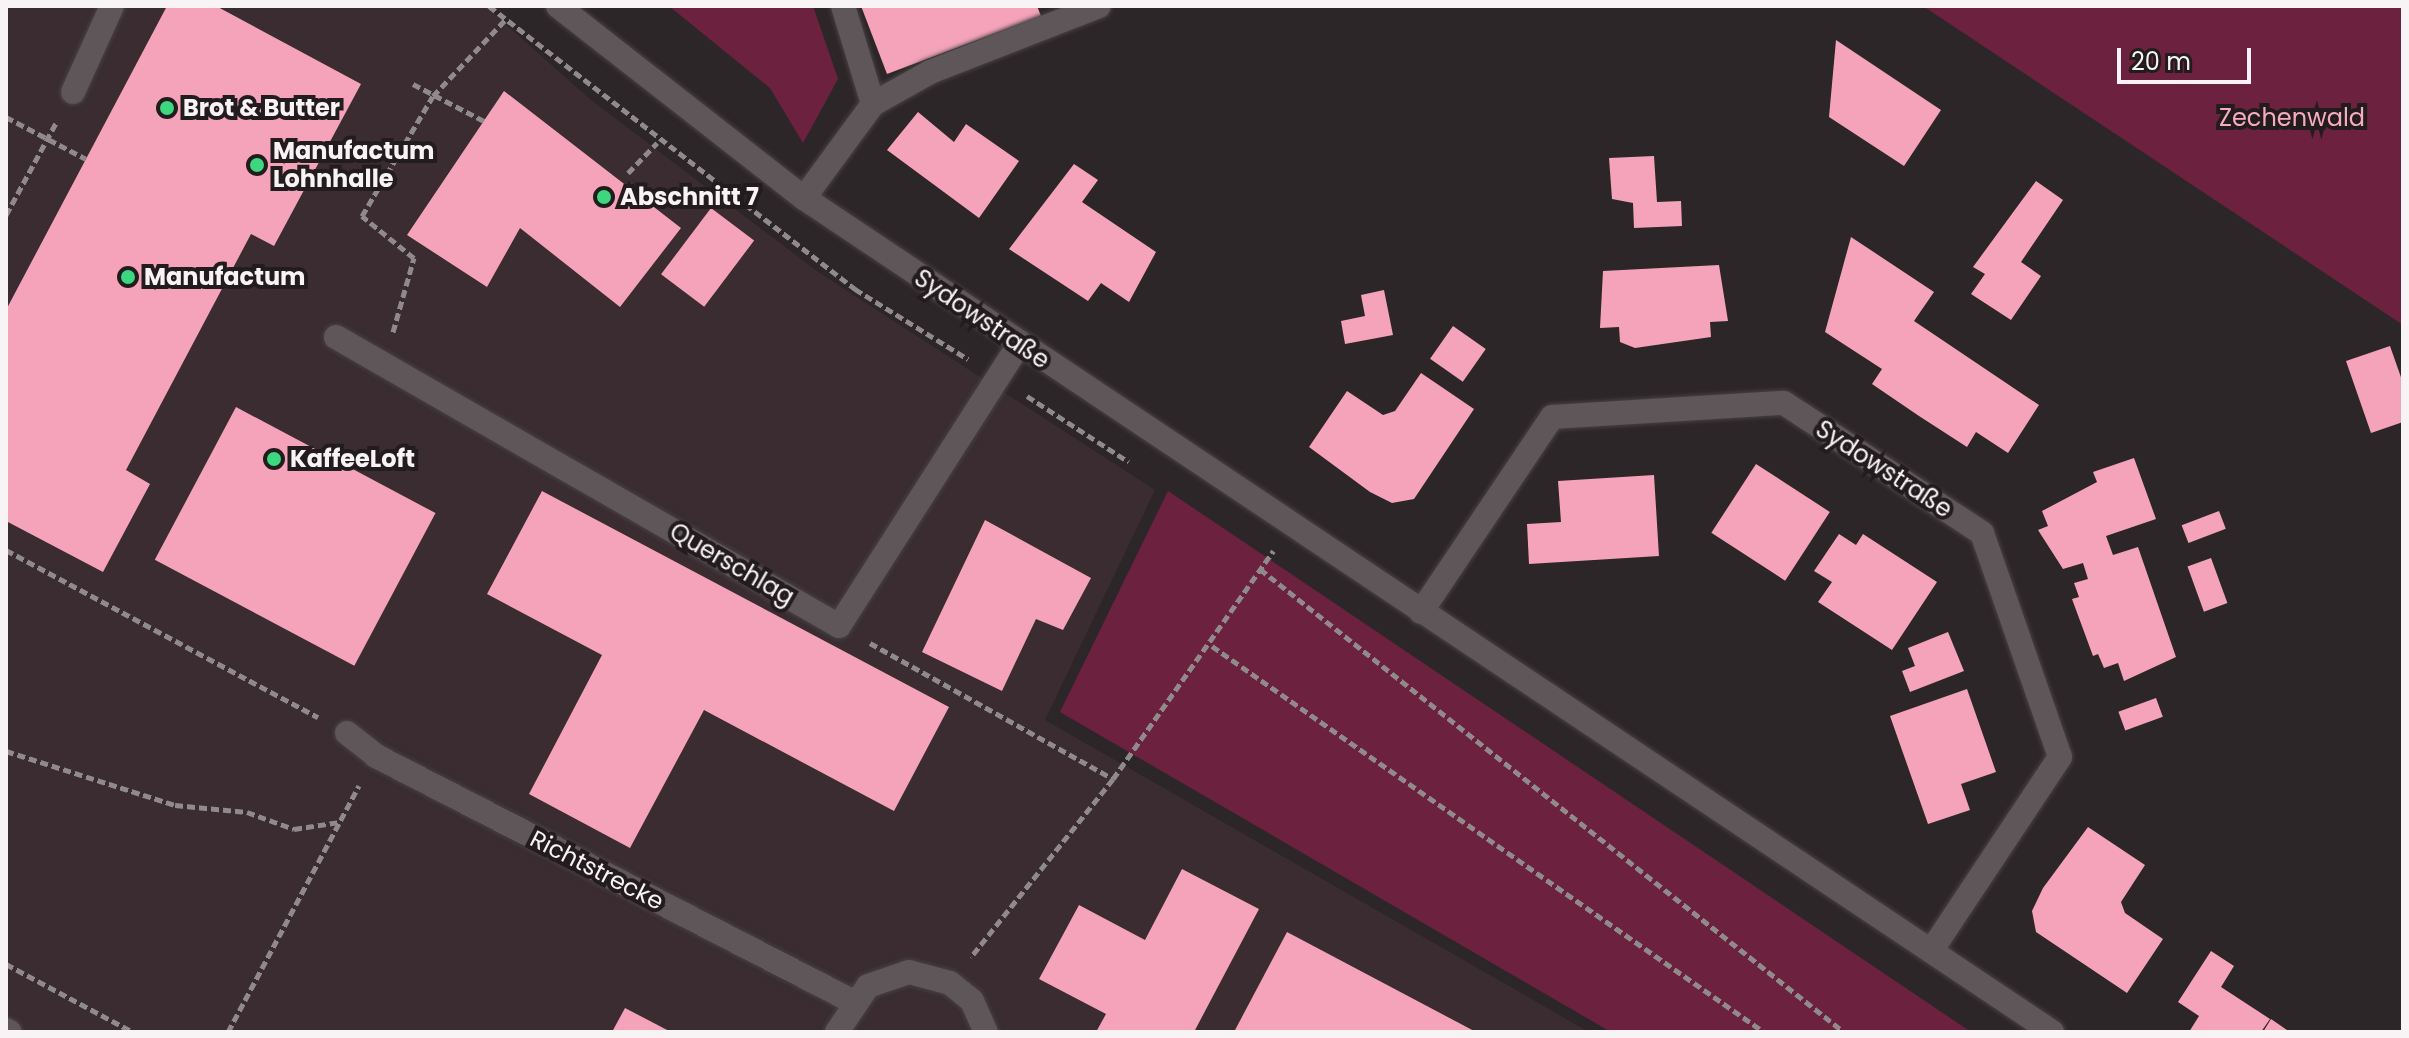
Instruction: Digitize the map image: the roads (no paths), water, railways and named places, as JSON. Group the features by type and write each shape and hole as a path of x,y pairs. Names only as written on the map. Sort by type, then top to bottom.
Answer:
{"street":[{"path":"73,92 112,6"},
{"name":"Sydowstraße","path":"558,6 804,198 1290,526 2052,1032"},
{"path":"843,6 873,104"},
{"path":"804,198 873,104 930,72 1099,6"},
{"name":"Querschlag","path":"336,337 839,626 1019,344"},
{"name":"Sydowstraße","path":"1421,612 1552,417 1784,403 1969,524 1982,533 2060,757 1931,951"},
{"name":"Richtstrecke","path":"347,733 376,756 852,1001"},
{"path":"837,1032 852,1001 868,986 909,972 950,983 972,1001 986,1032"}],"place":[{"name":"Brot & Butter","path":"167,108"},
{"name":"Manufactum Lohnhalle","path":"257,165"},
{"name":"Abschnitt 7","path":"604,197"},
{"name":"Manufactum","path":"128,277"},
{"name":"KaffeeLoft","path":"274,459"}],"park label":[{"name":"Zechenwald","path":"2292,118"}]}
